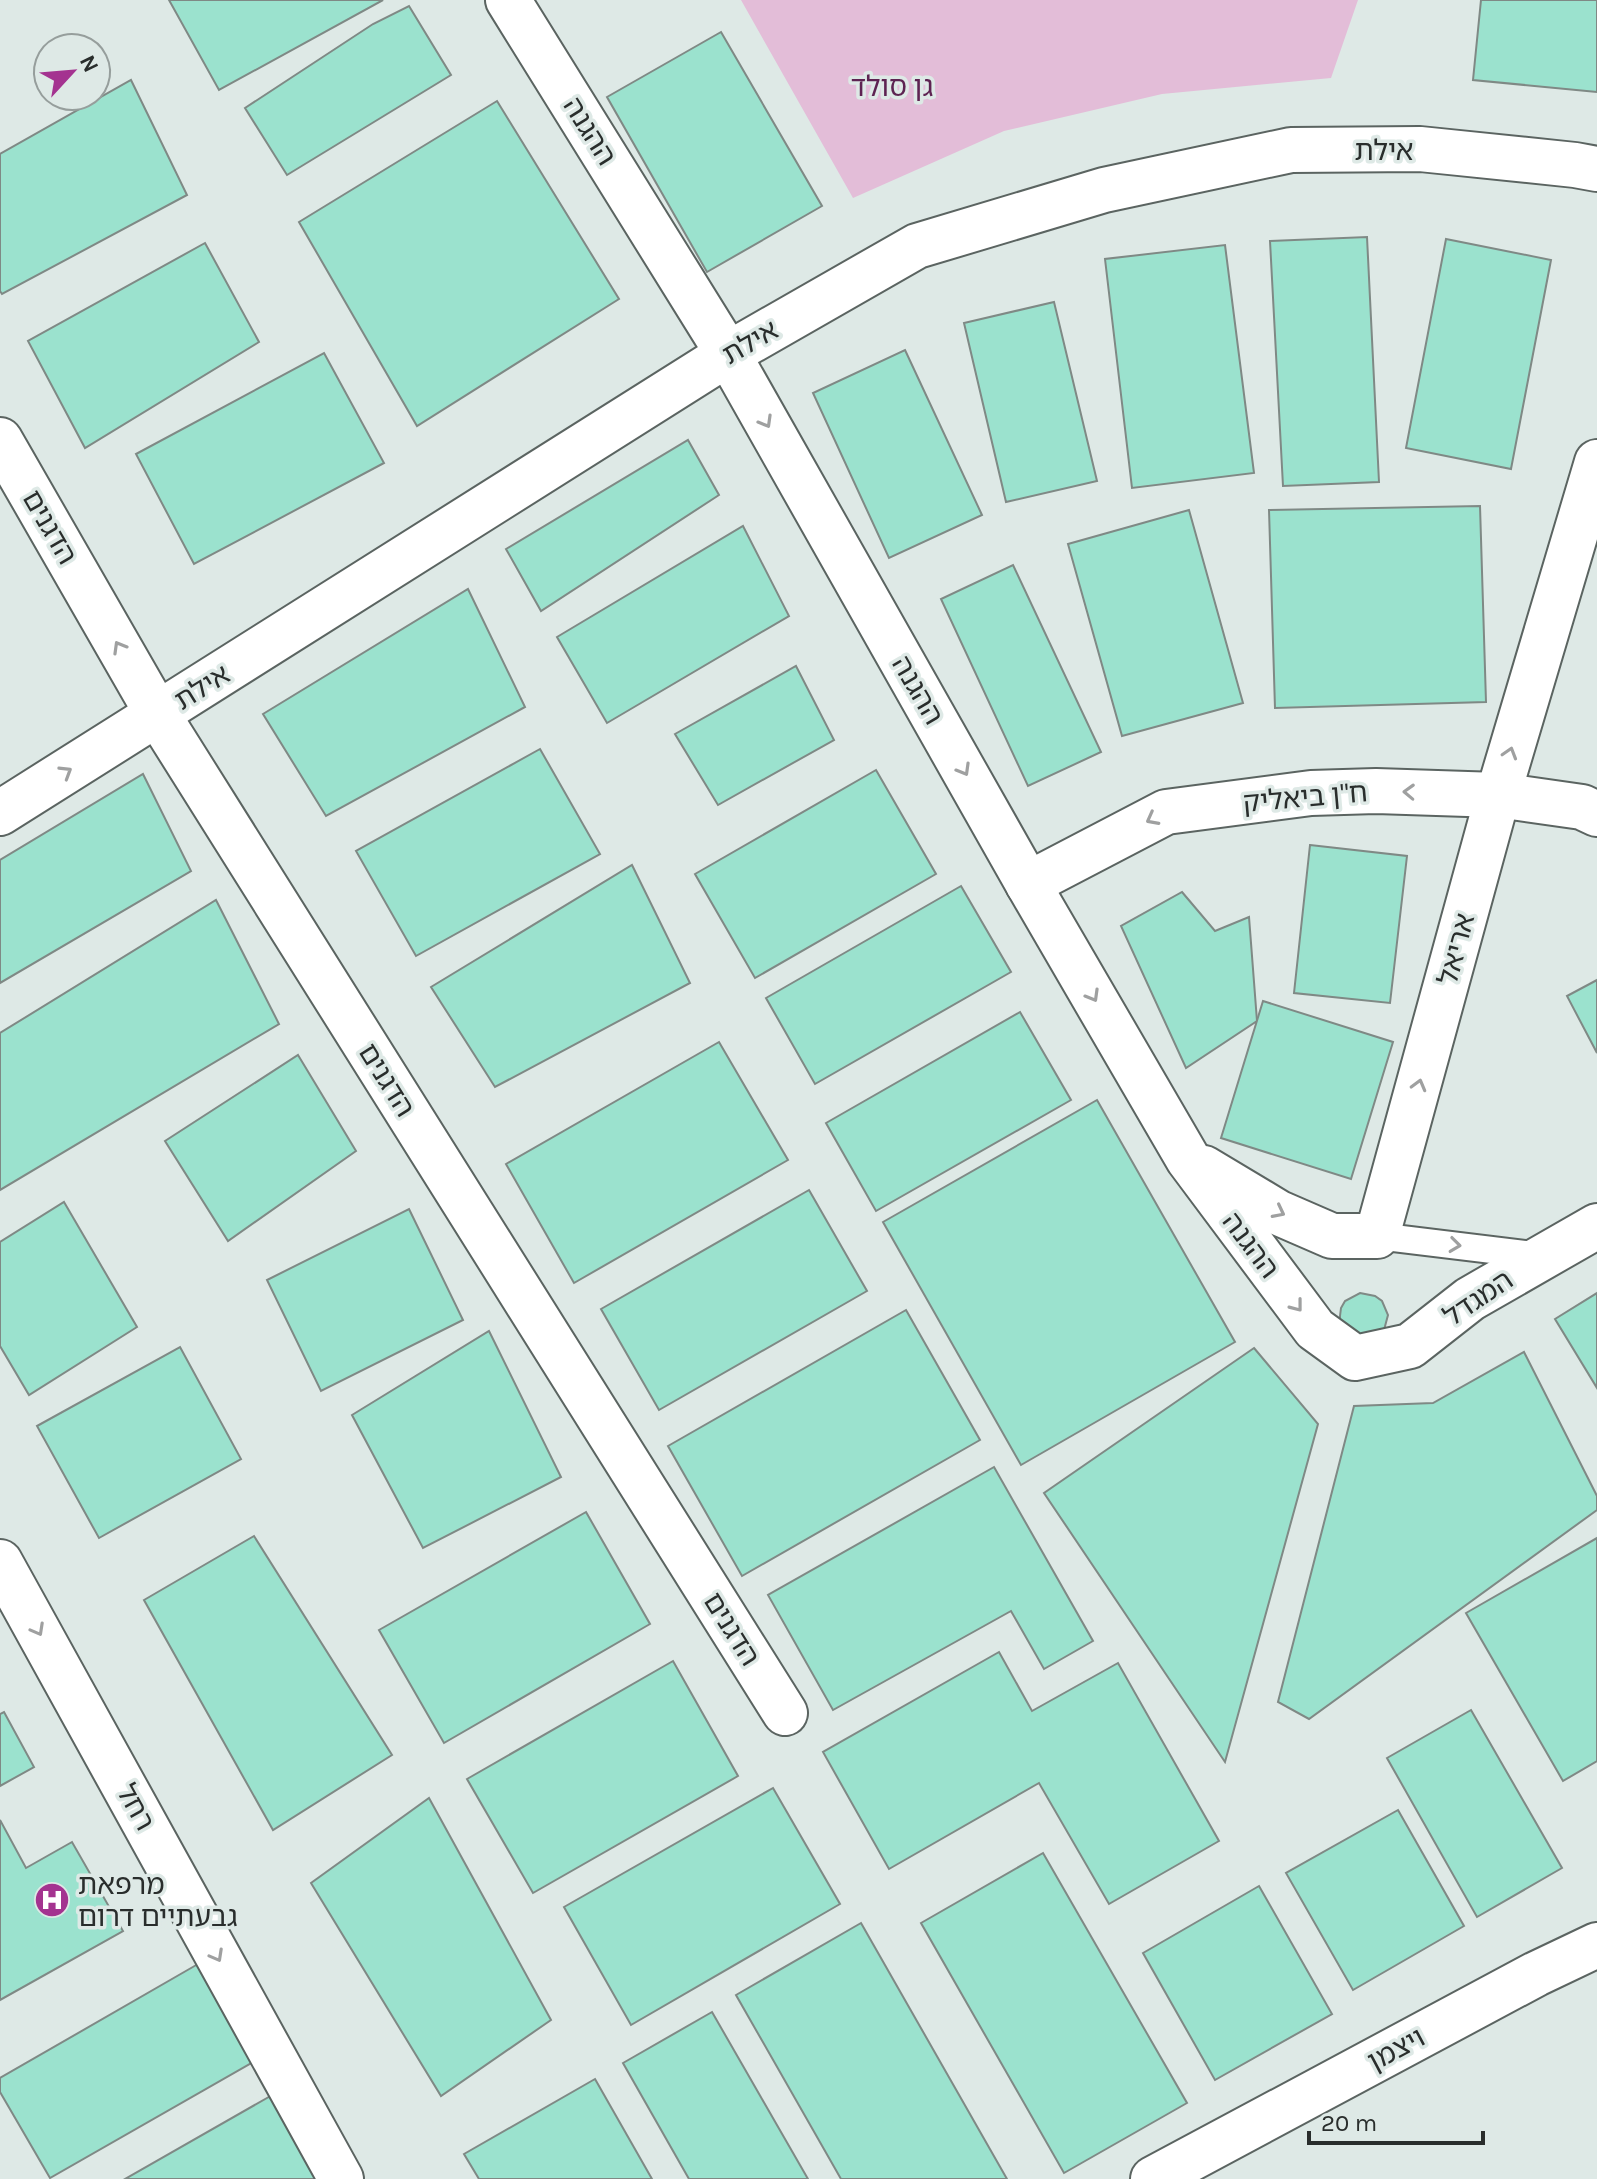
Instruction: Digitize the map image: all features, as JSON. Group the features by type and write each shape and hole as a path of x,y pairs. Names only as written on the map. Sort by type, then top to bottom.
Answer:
{"street":[{"name":"ההגנה","path":"508,0 728,354 1028,884 1188,1159 1315,1329 1355,1358"},
{"name":"אילת","path":"0,813 728,354 917,246 1120,187 1291,150 1420,149 1597,169"},
{"name":"הדגנים","path":"0,440 158,715 785,1713"},
{"name":"אריאל","path":"1377,1236 1498,795 1597,462"},
{"name":"ח\"ן ביאליק","path":"1028,884 1166,812 1311,793 1376,791 1498,795 1582,807 1597,814"},
{"path":"1188,1159 1279,1213 1332,1236 1377,1236"},
{"name":"המגדל","path":"1355,1358 1410,1346 1470,1299 1597,1226"},
{"name":"רחל","path":"0,1562 341,2179"},
{"name":"ויצמן","path":"1153,2179 1536,1974 1597,1945"}],"lane":[{"path":"1377,1236 1542,1256"}],"green space":[{"name":"גן סולד","path":"741,0 1358,0 1331,78 1162,94 1004,131 853,198"}],"building":[{"path":"169,0 383,0 219,90"},
{"path":"1481,0 1597,0 1597,92 1473,80"},
{"path":"409,6 451,75 287,175 245,108 373,24"},
{"path":"721,32 822,206 707,272 607,97"},
{"path":"131,80 187,195 2,294 0,154 74,112 112,112 112,91"},
{"path":"497,101 619,299 417,426 299,222"},
{"path":"1367,237 1379,482 1283,486 1270,241"},
{"path":"1446,239 1551,260 1511,469 1406,448"},
{"path":"205,243 259,342 85,448 28,341"},
{"path":"1225,245 1254,473 1132,488 1105,259"},
{"path":"1054,302 1097,481 1006,502 964,323"},
{"path":"905,350 982,515 889,558 813,393"},
{"path":"324,353 384,463 194,564 136,454"},
{"path":"688,440 719,495 541,611 506,549"},
{"path":"1480,506 1486,702 1275,708 1269,510"},
{"path":"1189,510 1243,703 1122,736 1068,544"},
{"path":"743,526 789,616 607,723 557,637"},
{"path":"1013,565 1101,752 1028,786 941,599"},
{"path":"468,589 525,707 326,816 263,714"},
{"path":"796,666 834,740 718,805 675,734"},
{"path":"540,749 600,854 416,956 356,851"},
{"path":"876,770 936,874 755,978 695,874"},
{"path":"143,774 191,871 0,983 0,860"},
{"path":"1310,845 1407,856 1390,1003 1294,993"},
{"path":"632,865 690,983 495,1087 431,987"},
{"path":"961,886 1011,972 815,1084 766,998"},
{"path":"1182,892 1215,931 1249,917 1257,1021 1186,1068 1121,926"},
{"path":"216,900 279,1024 0,1190 0,1033"},
{"path":"1597,980 1597,1053 1567,996"},
{"path":"1263,1001 1393,1042 1351,1179 1221,1138"},
{"path":"1020,1012 1071,1100 876,1211 826,1123"},
{"path":"719,1042 788,1160 574,1283 506,1164"},
{"path":"298,1055 356,1151 228,1241 165,1141"},
{"path":"1097,1100 1235,1342 1021,1465 883,1222"},
{"path":"809,1190 867,1291 659,1410 601,1309"},
{"path":"64,1202 137,1327 29,1395 0,1346 0,1242"},
{"path":"409,1209 463,1320 321,1391 267,1280"},
{"path":"1360,1293 1382,1301 1388,1315 1384,1330 1357,1340 1340,1324 1340,1316 1345,1301"},
{"path":"1597,1293 1597,1388 1555,1319"},
{"path":"906,1310 980,1440 742,1576 668,1446"},
{"path":"489,1331 561,1477 423,1548 352,1415"},
{"path":"180,1347 241,1459 99,1538 37,1426"},
{"path":"1254,1348 1318,1424 1225,1762 1044,1493"},
{"path":"1524,1352 1597,1496 1597,1510 1309,1719 1278,1702 1354,1406 1433,1403"},
{"path":"994,1467 1093,1641 1044,1669 1011,1611 833,1710 768,1595"},
{"path":"586,1512 650,1624 444,1743 379,1630"},
{"path":"254,1536 392,1755 273,1830 144,1600"},
{"path":"1597,1538 1597,1761 1563,1781 1466,1613"},
{"path":"999,1652 1032,1711 1118,1663 1219,1841 1109,1904 1039,1783 889,1869 823,1752"},
{"path":"673,1661 738,1776 533,1893 467,1779"},
{"path":"1471,1710 1562,1868 1477,1917 1387,1758"},
{"path":"4,1712 34,1767 0,1786 0,1714"},
{"path":"773,1788 840,1904 631,2025 564,1907"},
{"path":"429,1798 551,2020 441,2096 311,1883"},
{"path":"1398,1810 1464,1926 1353,1990 1286,1873"},
{"name":"מרפאת גבעתיים דרום","path":"0,1820 26,1868 72,1842 123,1931 0,2000"},
{"path":"1043,1853 1187,2103 1064,2173 921,1923"},
{"path":"1259,1886 1332,2014 1215,2080 1143,1953"},
{"path":"861,1923 1007,2179 841,2179 736,1995"},
{"path":"198,1964 253,2062 50,2178 0,2092 0,2078"},
{"path":"712,2012 808,2179 689,2179 623,2063"},
{"path":"595,2079 652,2179 479,2179 464,2154"},
{"path":"274,2094 323,2179 125,2179"}],"place":[{"name":"מרפאת גבעתיים דרום","path":"52,1900"}]}
